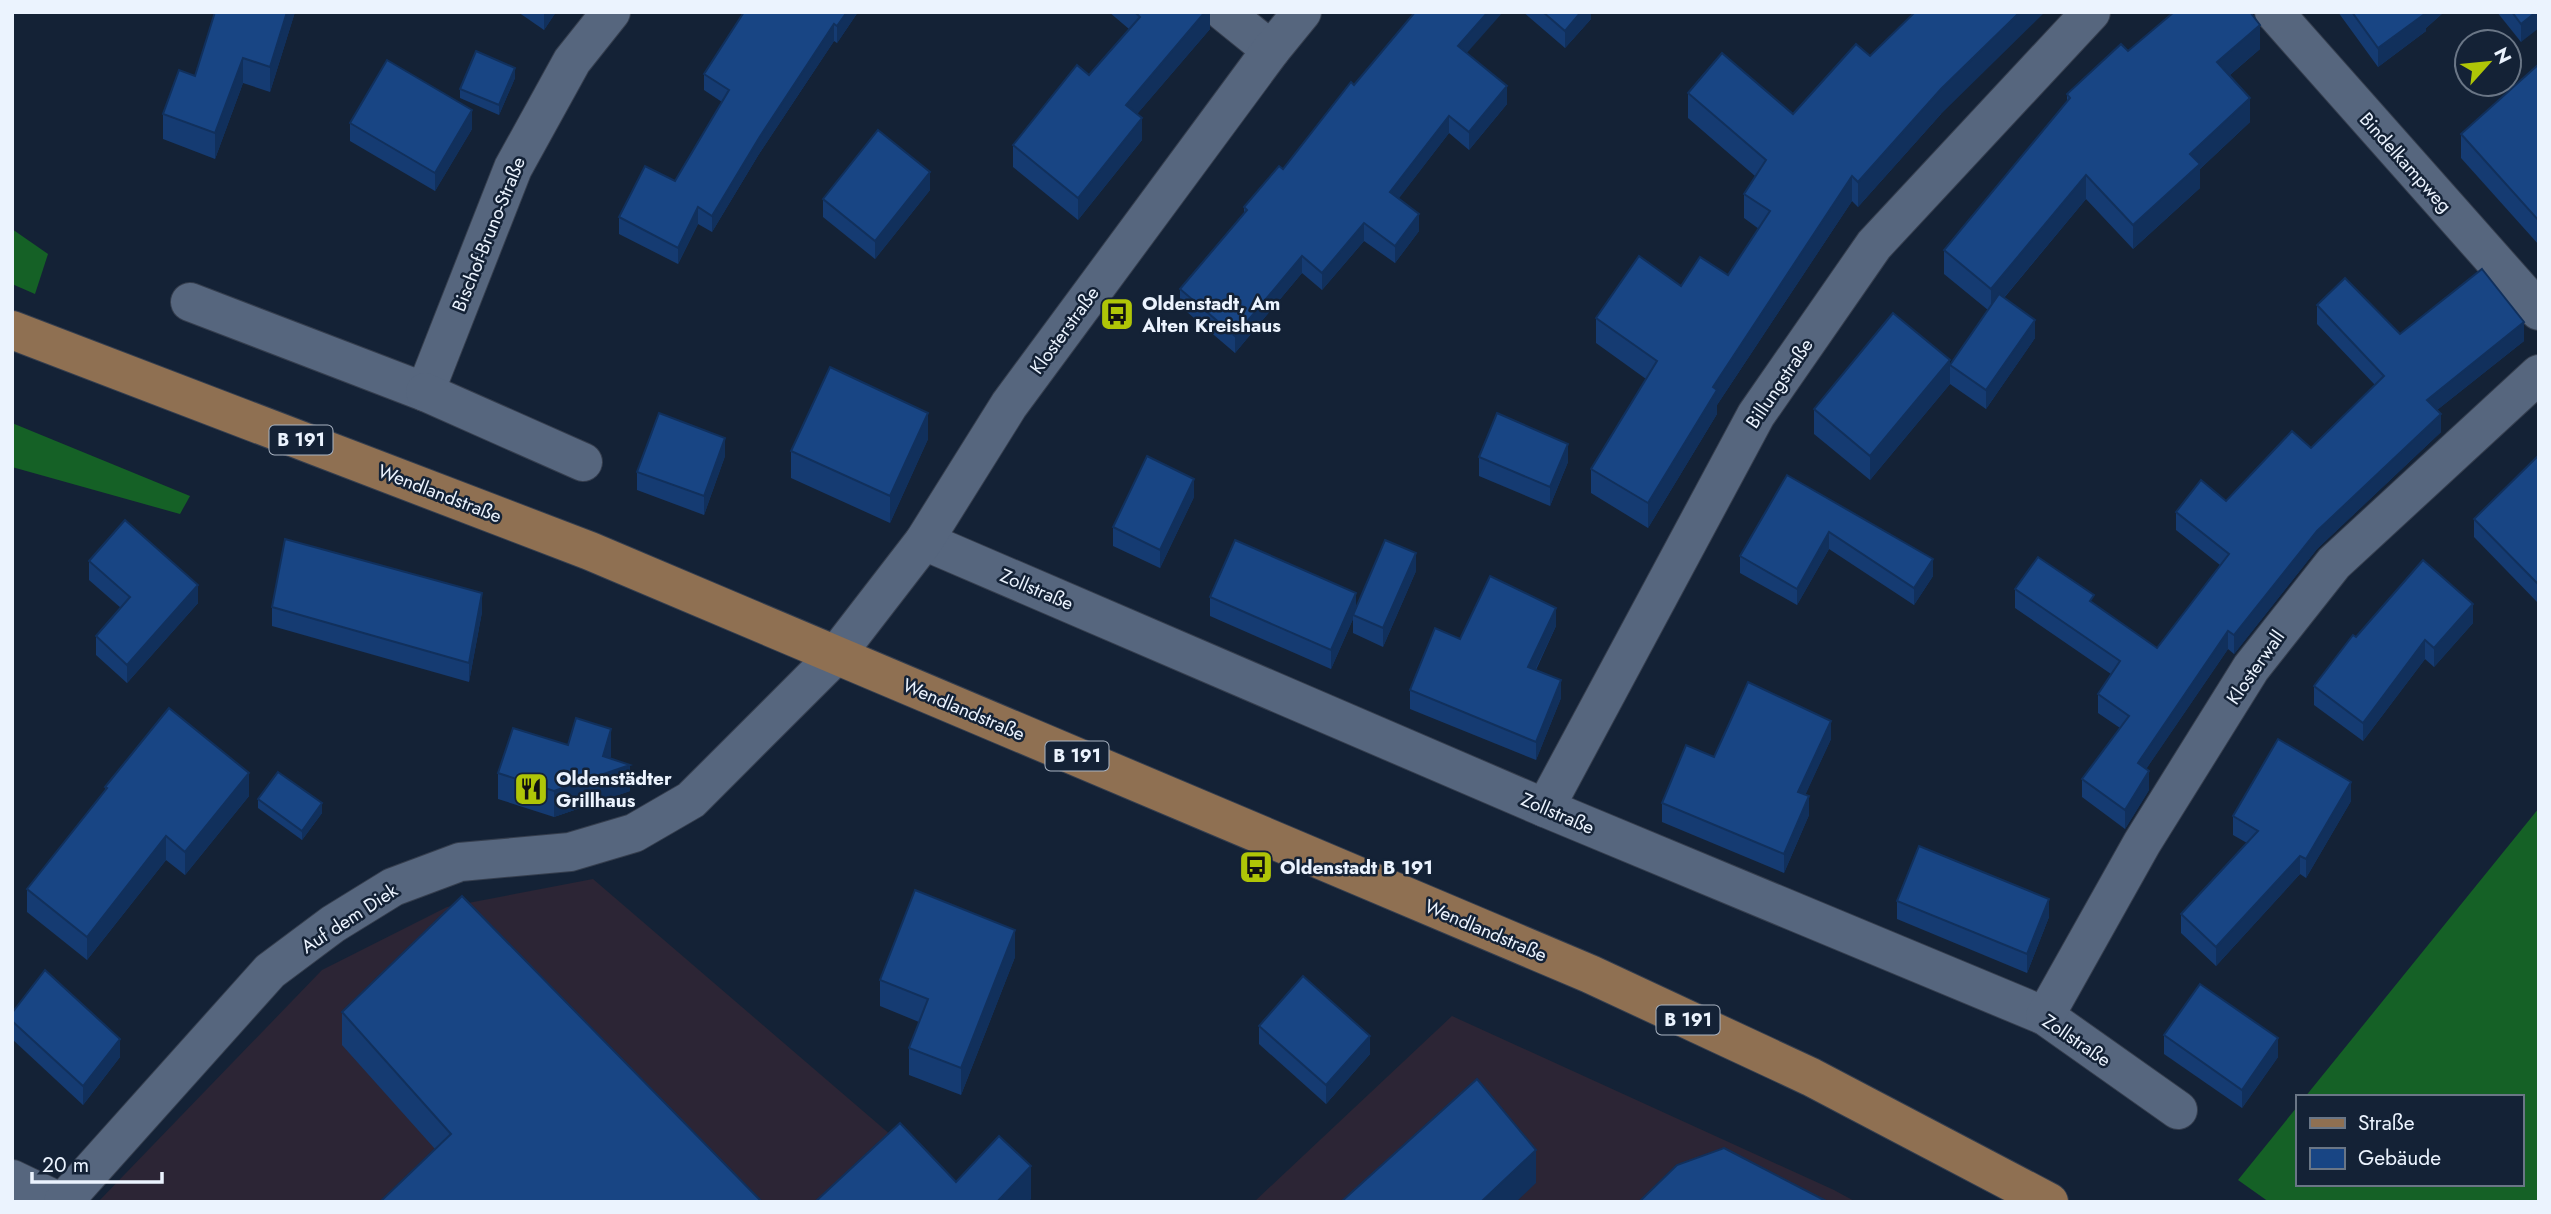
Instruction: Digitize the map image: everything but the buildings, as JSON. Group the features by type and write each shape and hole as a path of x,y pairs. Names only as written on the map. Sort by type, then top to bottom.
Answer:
{"main road":[{"name":"Wendlandstraße","path":"12,330 590,551 1590,974 1811,1077 2049,1202"}],"street":[{"name":"Bischof-Bruno-Straße","path":"425,392 513,168 572,61 611,12"},
{"path":"1224,12 1271,50"},
{"name":"Klosterstraße","path":"836,655 924,541 1009,405 1271,50 1302,12"},
{"name":"Billungstraße","path":"1545,808 1756,415 1874,245 2091,12"},
{"name":"Bindelkampweg","path":"2274,12 2539,311"},
{"path":"190,302 425,392 583,462"},
{"name":"Klosterwall","path":"2045,1017 2141,844 2251,668 2334,563 2539,374"},
{"name":"Zollstraße","path":"924,541 1545,808 2045,1017 2178,1110"},
{"name":"Auf dem Diek","path":"61,1202 270,971 332,924 393,887 460,862 570,852 634,833 691,800 836,655"},
{"path":"12,1179 61,1202"}],"shaded area":[{"path":"593,879 913,1154 955,1202 98,1202 322,970 447,907"},
{"path":"1452,1016 1834,1190 1856,1202 1254,1202"}],"green space":[{"path":"12,229 48,254 35,294 12,284"},
{"path":"12,423 190,496 180,514 12,467"},
{"path":"2539,808 2539,1202 2269,1202 2238,1180 2296,1108 2296,1186 2523,1186 2523,1095 2307,1095"}],"place":[{"name":"Oldenstadt, Am Alten Kreishaus","path":"1117,314"},
{"name":"Oldenstädter Grillhaus","path":"531,789"},
{"name":"Oldenstadt B 191","path":"1256,867"}]}
